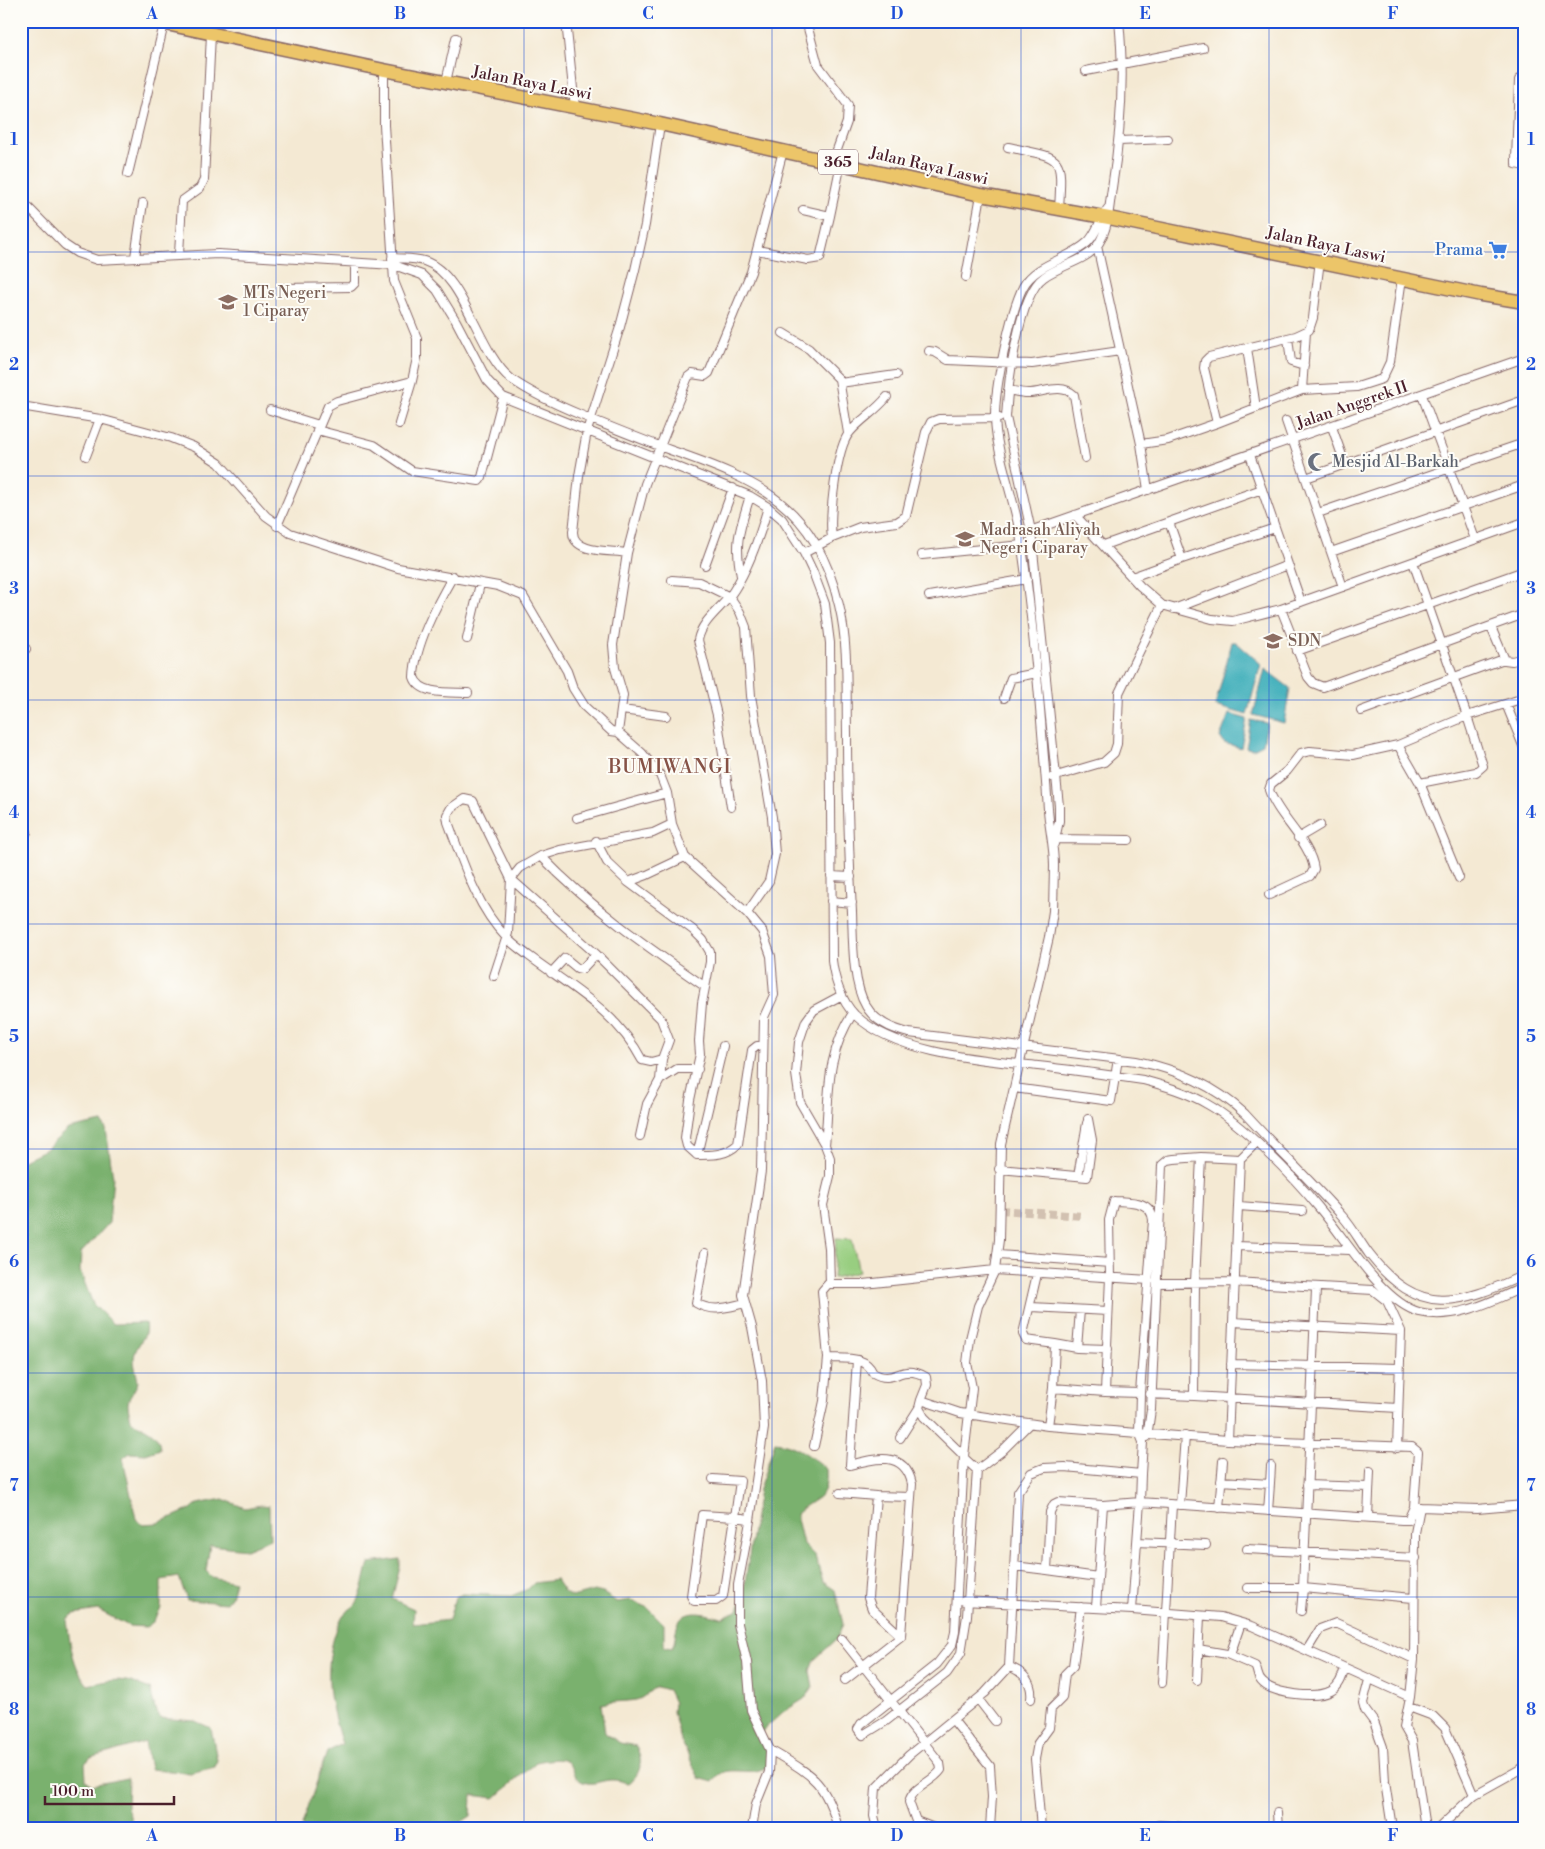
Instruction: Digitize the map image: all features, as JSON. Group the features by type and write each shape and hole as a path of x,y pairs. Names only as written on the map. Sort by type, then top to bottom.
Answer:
{"main road":[{"name":"Jalan Raya Laswi","path":"158,22 182,25 211,34 384,70 660,124 981,195 1059,210 1106,214 1481,295 1523,299"}],"street":[{"path":"566,21 575,108"},
{"path":"757,250 808,260 820,258 830,216 837,162 847,122 848,105 818,65 806,21"},
{"path":"1119,21 1123,64 1119,141 1106,214 1097,246 1141,444 1148,490"},
{"path":"128,174 158,22"},
{"path":"179,254 182,201 186,196 199,189 204,180 211,34"},
{"path":"446,82 456,38"},
{"path":"1086,71 1203,48"},
{"path":"384,70 384,125 395,287 417,338 417,358 399,424"},
{"path":"1524,76 1519,80 1516,164 1524,166"},
{"path":"628,552 581,546 573,538 577,490 588,425 620,327 635,270 645,225 660,124"},
{"path":"1119,141 1168,139"},
{"path":"1008,148 1049,156 1057,162 1061,172 1059,210"},
{"path":"618,732 623,695 615,668 613,645 628,552 645,484 688,377 692,374 705,376 709,373 740,300 757,250 783,151"},
{"path":"966,277 981,195"},
{"path":"21,200 54,235 77,253 96,260 179,254 218,254 355,263 418,260 435,267 458,294 494,359 504,373 588,425 658,453 754,483 791,512 811,549 813,572 825,604 831,643 832,692 832,960 836,979 853,1013 874,1029 909,1044 1022,1062 1116,1068 1157,1066 1193,1079 1229,1099 1344,1218 1384,1270 1412,1292 1429,1299 1450,1300 1487,1292 1524,1275"},
{"path":"135,257 144,202"},
{"path":"803,210 830,216"},
{"path":"1054,842 1048,815 1041,714 1022,545 995,418 1003,362 1015,312 1026,283 1042,268 1087,243 1106,214"},
{"path":"1029,1424 1002,1450 977,1470 966,1633 961,1653 946,1673 868,1734 863,1735 858,1729 861,1724 944,1656 955,1632 964,1457 972,1388 968,1363 970,1339 978,1306 995,1270 998,1255 1001,1144 1022,1062 1053,911 1054,842 1060,816 1031,531 1006,417 1008,390 1026,304 1037,283 1046,275 1087,254 1097,246"},
{"path":"1302,390 1306,332 1313,318 1320,260"},
{"path":"393,262 422,275 430,282 456,321 487,380 503,397 588,425 658,453 750,496 768,507 827,566 838,600 843,641 846,691 848,877 855,960 860,991 866,1007 877,1020 890,1028 909,1033 1024,1049 1116,1068 1206,1103 1238,1126 1320,1209 1350,1250 1385,1289 1398,1301 1418,1312 1448,1314 1469,1309 1524,1287"},
{"path":"284,288 351,287 355,283 355,263"},
{"path":"1141,444 1168,440 1302,390 1357,387 1382,379 1390,362 1402,278"},
{"path":"1217,423 1205,371 1206,361 1212,356 1306,332"},
{"path":"783,333 809,348 840,383 848,433"},
{"path":"1288,338 1291,362 1304,366"},
{"path":"1247,348 1256,408"},
{"path":"928,351 935,352 948,360 1012,364 1048,363 1120,351"},
{"name":"Jalan Anggrek II","path":"1020,533 1031,531 1332,427 1524,358"},
{"path":"840,383 896,375"},
{"path":"277,526 325,410 333,402 412,381"},
{"path":"1008,390 1028,393 1069,390 1074,395 1085,458"},
{"path":"1422,395 1474,540"},
{"path":"270,410 318,428 374,445 412,471 478,481 482,478 503,397"},
{"path":"832,538 830,516 842,447 848,433 877,409 887,397"},
{"path":"1306,478 1524,400"},
{"path":"21,406 100,419 171,438 209,455 219,463 260,510 277,526 324,545 398,568 453,576 480,584 498,586 523,596 567,671 573,688 585,707 612,731 618,732 642,753 660,775 667,793 672,824 685,857 747,913 762,931 769,948 774,995 764,1017 761,1171 753,1234 745,1266 743,1295 756,1350 764,1405 764,1428 738,1585 738,1624 747,1662 751,1710 770,1750 769,1772 756,1804 752,1828"},
{"path":"811,549 860,527 893,523 906,516 926,432 931,422 939,419 1006,417"},
{"path":"86,456 100,419"},
{"path":"1286,421 1343,586"},
{"path":"1332,427 1345,464"},
{"path":"1318,513 1524,442"},
{"path":"1250,455 1301,602"},
{"path":"1331,552 1524,484"},
{"path":"704,565 733,488"},
{"path":"1104,545 1262,489"},
{"path":"742,577 737,553 737,540 750,496"},
{"path":"731,807 717,715 698,640 702,628 730,597 742,577 757,542 768,507"},
{"path":"1075,515 1132,577 1162,605 1212,619 1233,621 1301,602 1524,522"},
{"path":"1169,522 1182,559"},
{"path":"1132,577 1275,528"},
{"path":"922,554 1022,545"},
{"path":"1413,562 1482,756 1481,769 1468,774 1420,783"},
{"path":"1174,609 1288,565"},
{"path":"1297,651 1524,571"},
{"path":"453,576 433,612 414,677 416,682 424,689 468,693"},
{"path":"929,596 1026,579"},
{"path":"672,580 699,582 730,597 746,627 750,696 775,835 775,854 769,881 747,913"},
{"path":"467,639 480,584"},
{"path":"1046,779 1104,762 1114,753 1117,744 1119,692 1162,605"},
{"path":"1281,608 1310,680 1323,687 1524,614"},
{"path":"1491,627 1504,658 1509,661 1524,658"},
{"path":"831,643 843,641"},
{"path":"1361,711 1504,658"},
{"path":"1004,698 1011,678 1037,673"},
{"path":"832,692 846,691"},
{"path":"1269,895 1301,881 1313,872 1314,864 1274,800 1269,788 1286,771 1296,757 1310,751 1342,755 1362,754 1398,745 1468,716 1524,698"},
{"path":"1506,704 1523,743"},
{"path":"622,710 666,716"},
{"path":"1041,714 1051,714"},
{"path":"1398,745 1420,783 1460,878"},
{"path":"832,775 846,775"},
{"path":"577,818 667,793"},
{"path":"640,1136 647,1104 660,1080 662,1059 669,1040 661,1019 596,954 511,879 474,801 464,799 455,804 448,811 447,817 471,882 493,923 507,939 612,1018 632,1041 642,1060 651,1062 662,1059"},
{"path":"494,976 507,939 511,879 523,866 541,856 596,841 653,833 672,824"},
{"path":"1298,838 1320,825"},
{"path":"1054,842 1129,840"},
{"path":"596,841 608,862 628,882 684,922 703,940 710,958 704,986 698,1069 690,1100 685,1138 687,1146 696,1155 720,1155 730,1152 738,1144 752,1050 757,1046 763,1046"},
{"path":"541,856 603,914 704,986"},
{"path":"628,882 685,857"},
{"path":"833,876 848,877"},
{"path":"832,901 851,903"},
{"path":"551,973 565,958 580,969 585,967 596,954"},
{"path":"830,1284 829,1248 823,1205 831,1167 825,1145 808,1120 800,1102 796,1074 802,1031 809,1016 820,1006 842,994"},
{"path":"825,1145 831,1062 840,1035 853,1013"},
{"path":"696,1155 722,1046"},
{"path":"1014,1088 1111,1101 1116,1068"},
{"path":"660,1080 677,1069 698,1069"},
{"path":"999,1169 1078,1176 1087,1176 1092,1140 1088,1119 1078,1176"},
{"path":"1228,1440 1240,1159 1256,1144"},
{"path":"1144,1442 1139,1432 1140,1393 1153,1281 1162,1165 1168,1160 1201,1157 1240,1159"},
{"path":"1194,1396 1195,1282 1201,1157"},
{"path":"1105,1392 1108,1349 1110,1220 1114,1201 1144,1205 1150,1209 1153,1220 1149,1434 1144,1442 1132,1610"},
{"path":"1238,1206 1302,1211"},
{"path":"1236,1246 1350,1250"},
{"path":"705,1253 696,1303 704,1308 714,1310 745,1303"},
{"path":"998,1255 1110,1263"},
{"path":"1017,1257 1027,1272"},
{"path":"814,1446 824,1401 828,1358 822,1291 824,1286 830,1284 864,1284 995,1270 1153,1281 1234,1282 1373,1290 1387,1301 1400,1331 1397,1448"},
{"path":"1037,1274 1024,1337 1032,1341 1077,1348 1108,1349"},
{"path":"1301,1611 1316,1288"},
{"path":"1031,1307 1108,1311"},
{"path":"1077,1348 1080,1310"},
{"path":"1233,1322 1400,1331"},
{"path":"1048,1426 1053,1388 1055,1344"},
{"path":"828,1358 866,1362 874,1373 886,1377 893,1377 909,1370 926,1377 927,1385 920,1404 900,1438"},
{"path":"845,1680 901,1636 911,1497 911,1478 895,1460 875,1458 850,1466 857,1360"},
{"path":"1231,1364 1399,1368"},
{"path":"1053,1388 1140,1393"},
{"path":"1150,1394 1398,1408"},
{"path":"920,1404 1048,1426 1228,1440 1397,1448 1412,1447 1418,1452 1416,1558 1413,1598 1414,1659 1409,1707 1404,1717 1404,1727 1412,1741 1425,1828"},
{"path":"920,1404 924,1417 977,1470"},
{"path":"1162,1683 1170,1544 1185,1436"},
{"path":"1220,1508 1222,1461"},
{"path":"1268,1511 1271,1466"},
{"path":"877,1828 874,1816 876,1788 924,1742 978,1699 1009,1667 1018,1492 1031,1473 1044,1468 1065,1467 1141,1474"},
{"path":"1368,1517 1370,1471"},
{"path":"713,1479 740,1481 735,1516 722,1596 716,1601 694,1601 691,1596 700,1518 706,1514 735,1516 749,1519"},
{"path":"1221,1481 1270,1484"},
{"path":"1307,1485 1368,1487"},
{"path":"840,1493 862,1497 911,1497"},
{"path":"876,1496 868,1598 872,1609 901,1636"},
{"path":"1047,1570 1050,1512 1054,1504 1058,1502 1103,1505 1140,1502 1408,1520 1417,1507"},
{"path":"1096,1608 1103,1505"},
{"path":"1417,1507 1477,1509 1524,1505"},
{"path":"1137,1542 1206,1544"},
{"path":"1246,1550 1416,1558"},
{"path":"1014,1566 1098,1577"},
{"path":"1248,1588 1303,1588 1413,1598"},
{"path":"957,1601 1132,1610 1221,1617 1241,1623 1307,1650 1369,1680 1410,1697"},
{"path":"1041,1828 1035,1758 1038,1743 1049,1728 1051,1709 1062,1698 1065,1674 1073,1666 1081,1607"},
{"path":"1197,1680 1200,1616"},
{"path":"1230,1656 1241,1623"},
{"path":"1307,1650 1320,1629 1336,1623 1414,1659"},
{"path":"842,1639 889,1701 940,1763 941,1770 936,1777 917,1789 910,1797 909,1802 914,1818 920,1826 934,1828"},
{"path":"1198,1649 1230,1656 1255,1666 1257,1678 1264,1685 1284,1693 1305,1695 1330,1691 1339,1683 1345,1668"},
{"path":"1009,1667 1016,1668 1027,1680 1032,1691 1030,1699"},
{"path":"1369,1680 1363,1703 1365,1710 1374,1722 1383,1747 1385,1782 1392,1828"},
{"path":"978,1699 996,1721"},
{"path":"1409,1707 1434,1716 1445,1728 1474,1795"},
{"path":"953,1720 990,1766 992,1797 990,1828"},
{"path":"770,1750 808,1771 823,1790 833,1809 838,1828"},
{"path":"1439,1828 1474,1795 1524,1767"},
{"path":"1277,1813 1278,1828"},
{"path":"1151,1828 1159,1826 1194,1828"}],"green space":[{"path":"102,1122 106,1129 113,1177 109,1223 81,1253 80,1271 93,1304 113,1324 145,1323 144,1335 134,1356 138,1382 129,1400 128,1408 132,1422 150,1431 157,1438 160,1449 146,1454 130,1453 123,1458 136,1519 142,1524 158,1523 191,1509 197,1504 223,1499 245,1508 261,1505 269,1506 270,1539 246,1549 210,1545 206,1571 212,1577 235,1582 231,1597 226,1603 187,1600 179,1577 161,1580 161,1608 153,1622 146,1627 129,1626 98,1610 74,1614 67,1619 75,1663 88,1685 119,1680 140,1685 150,1689 156,1712 160,1718 195,1721 211,1728 217,1760 215,1767 190,1773 150,1769 145,1742 91,1758 85,1763 86,1780 92,1785 128,1778 127,1807 134,1828 21,1828 21,1161 46,1149 68,1129"},
{"path":"836,1238 852,1239 859,1272 833,1278"},
{"path":"775,1442 796,1448 826,1469 823,1492 796,1514 803,1544 815,1556 823,1582 835,1590 843,1624 837,1639 813,1661 810,1671 813,1687 804,1699 783,1712 760,1733 771,1751 770,1766 756,1771 721,1773 713,1782 699,1778 681,1740 673,1712 674,1703 668,1690 657,1687 636,1700 601,1704 605,1733 620,1743 636,1746 640,1756 639,1771 629,1783 606,1780 587,1783 577,1778 570,1765 566,1762 551,1760 536,1762 495,1798 472,1795 471,1816 458,1824 382,1825 381,1828 303,1828 302,1825 327,1752 342,1744 330,1696 329,1664 331,1649 342,1617 358,1600 369,1563 400,1559 400,1567 392,1599 414,1609 413,1624 449,1620 455,1597 463,1594 511,1596 528,1589 534,1583 556,1580 565,1593 572,1597 594,1591 603,1593 617,1602 630,1600 648,1608 664,1624 664,1647 672,1648 678,1624 681,1618 686,1615 698,1613 722,1618 738,1610 743,1597 759,1489"}],"water":[{"path":"1232,642 1236,642 1261,664 1247,715 1215,706"},
{"path":"1265,669 1290,688 1284,723 1253,715"},
{"path":"1229,714 1247,719 1241,748 1224,743 1220,737"},
{"path":"1251,720 1267,723 1263,744 1253,749 1246,748"}],"tunnel":[{"path":"1000,1210 1082,1216"}],"place":[{"name":"Prama","path":"1498,250"},
{"name":"MTs Negeri 1 Ciparay","path":"228,302"},
{"name":"Mesjid Al-Barkah","path":"1317,462"},
{"name":"Madrasah Aliyah Negeri Ciparay","path":"965,539"},
{"name":"SDN","path":"1273,641"}],"district":[{"name":"BUMIWANGI","path":"670,767"}]}
